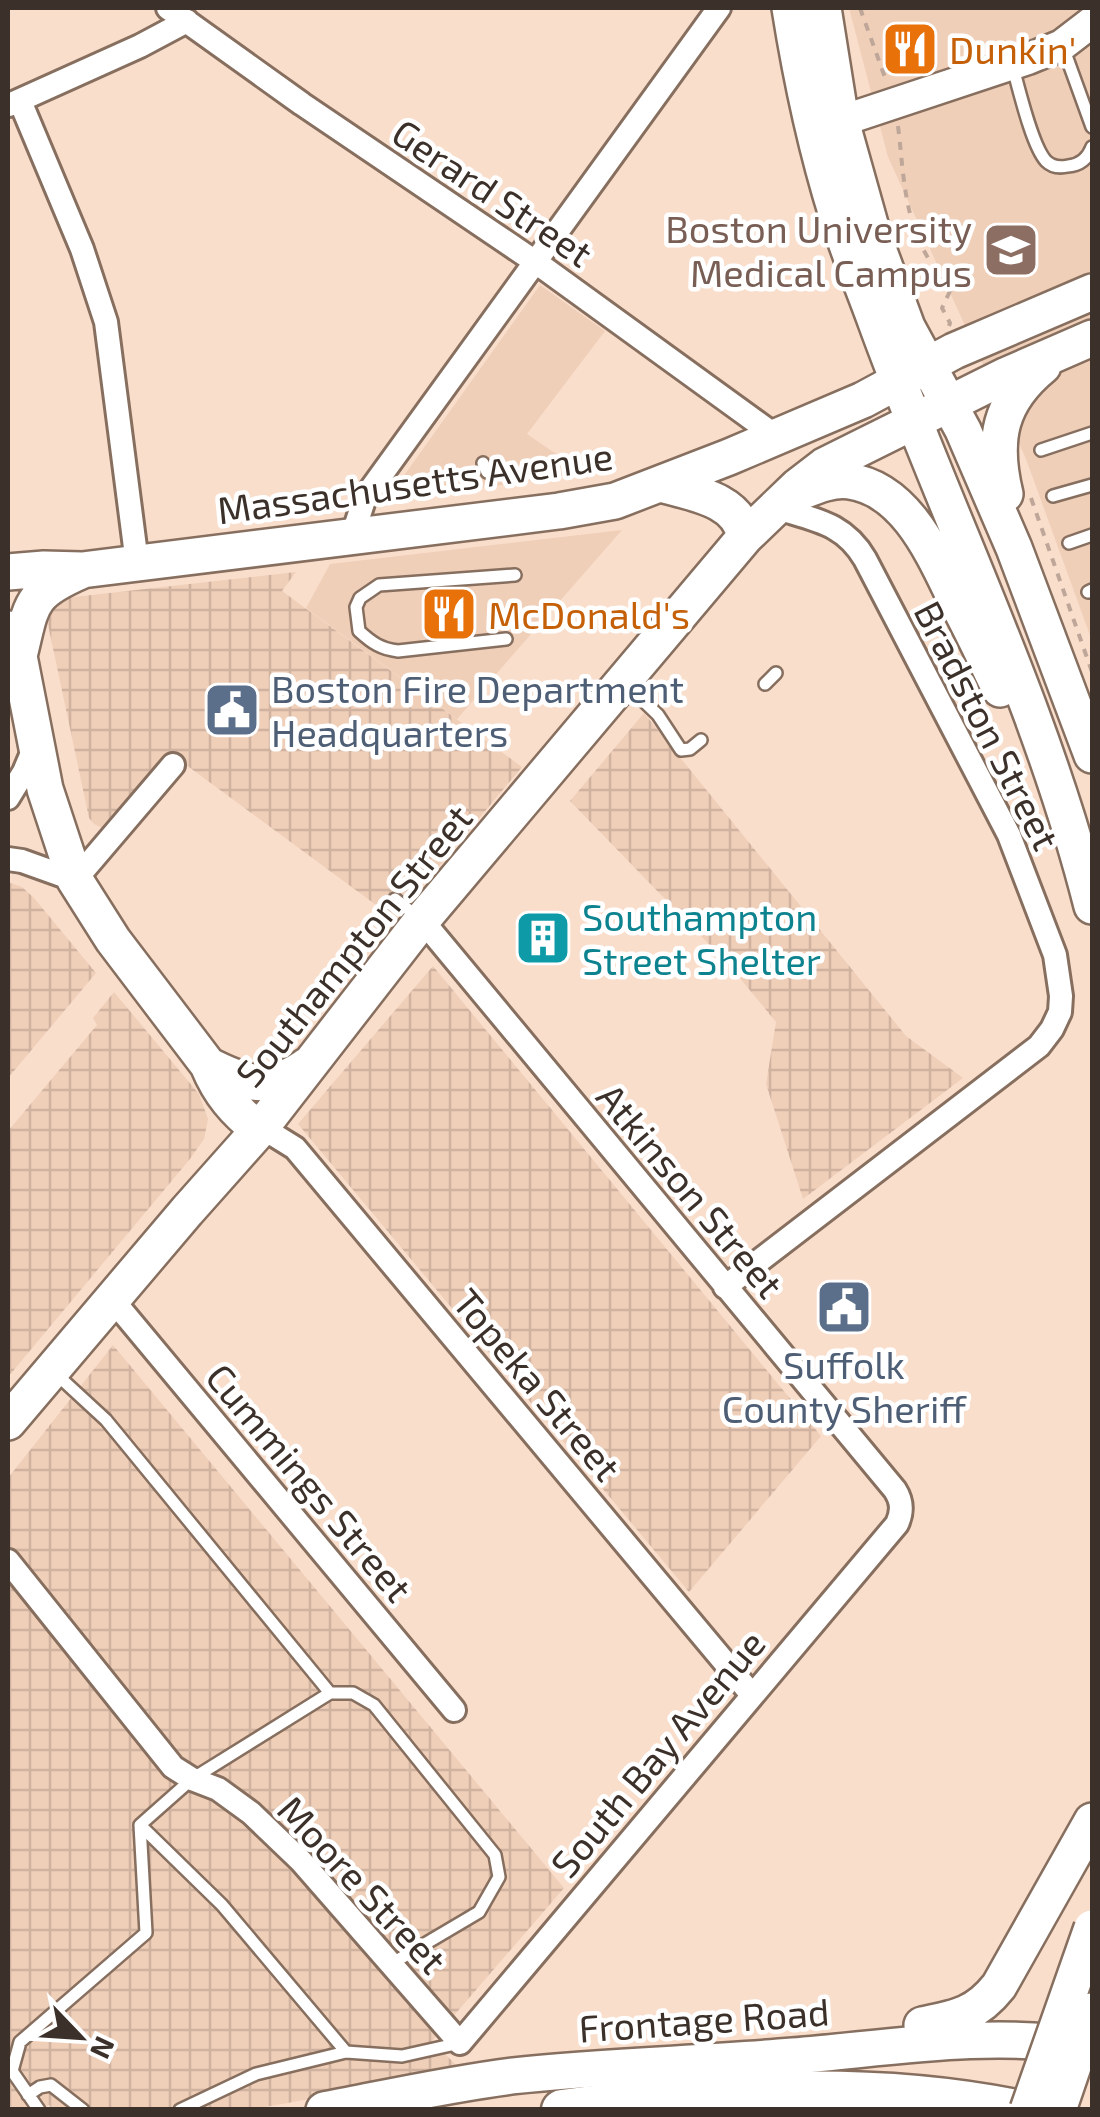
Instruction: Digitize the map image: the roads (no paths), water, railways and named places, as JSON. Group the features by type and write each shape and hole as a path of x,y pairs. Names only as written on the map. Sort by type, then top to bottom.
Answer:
{"highway":[{"path":"562,2110 725,2095 824,2092 924,2096 1016,2110"},
{"path":"626,2102 666,2110"}],"main road":[{"path":"790,8 827,182 855,268 913,373 949,404 964,430 1014,548 1092,755"},
{"path":"823,8 841,121 873,235 908,327 913,422 978,573 1033,717 1092,906"},
{"name":"Massachusetts Avenue","path":"8,572 137,564 591,507 661,484 777,437 863,400 989,336 1092,292"},
{"path":"913,422 1082,342"},
{"path":"1014,548 999,462 1004,418 1026,381 1048,361 1082,342"},
{"name":"Southampton Street","path":"8,1422 313,1062 409,909 624,681 744,537 824,466 913,422"},
{"path":"777,508 801,491 836,481 876,490 900,508 934,558 1022,734 1064,807"},
{"path":"661,484 720,504 740,521 744,537"},
{"path":"82,570 52,584 35,601 13,643 45,790 75,880 112,940 208,1066 228,1103 259,1130"},
{"path":"208,1066 243,1081 275,1084 313,1062"},
{"path":"782,2057 845,2039 939,2022 978,2009 999,1986 1092,1821"},
{"path":"1028,2110 1092,1928"},
{"path":"1058,2110 1092,2012"},
{"name":"Frontage Road","path":"324,2110 508,2093 628,2065 782,2057 962,2040 1026,2040 1092,2048"}],"street":[{"path":"352,537 371,489 720,8"},
{"path":"137,564 106,322 82,248 14,103 140,46 177,14"},
{"name":"Gerard Street","path":"177,14 537,263 777,437"},
{"path":"841,121 1012,64 1062,44 1092,22"},
{"name":"Bradston Street","path":"725,1287 1039,1046 1060,1012 1062,996 1055,955 1009,835 856,543 842,531 777,508"},
{"path":"8,798 36,742"},
{"path":"8,859 75,880 173,766"},
{"name":"Atkinson Street","path":"409,909 895,1490 901,1506"},
{"name":"Topeka Street","path":"259,1130 274,1134 295,1148 752,1695"},
{"name":"Cummings Street","path":"112,1299 454,1710"},
{"name":"South Bay Avenue","path":"460,2043 897,1524 901,1506"},
{"name":"Moore Street","path":"8,1561 173,1767 218,1789 274,1832 460,2043"}],"lane":[{"path":"1062,44 1092,127"},
{"path":"1012,64 1039,151 1048,164 1065,167 1081,163 1092,147"},
{"path":"1041,450 1092,434"},
{"path":"1053,496 1092,485"},
{"path":"1069,543 1092,535"},
{"path":"506,639 386,650 359,631 356,607 360,598 379,585 515,575"},
{"path":"764,684 776,672"},
{"path":"624,681 658,715 680,750 690,749 701,740"},
{"path":"52,1370 106,1420 330,1693"},
{"path":"140,1825 192,1779 330,1693 353,1693 374,1705 495,1854 499,1877 479,1912 392,1964"},
{"path":"140,1825 222,1905 346,2052"},
{"path":"39,2110 12,2072 20,2042 146,1933 140,1825"},
{"path":"180,2110 256,2074 346,2052 402,2056 460,2043"},
{"path":"28,2095 51,2085 83,2110"}],"place":[{"name":"Dunkin'","path":"910,49"},
{"name":"Boston University Medical Campus","path":"1011,250"},
{"name":"McDonald's","path":"449,614"},
{"name":"Boston Fire Department Headquarters","path":"232,710"},
{"name":"Southampton Street Shelter","path":"543,938"},
{"name":"Suffolk County Sheriff","path":"844,1307"}]}
